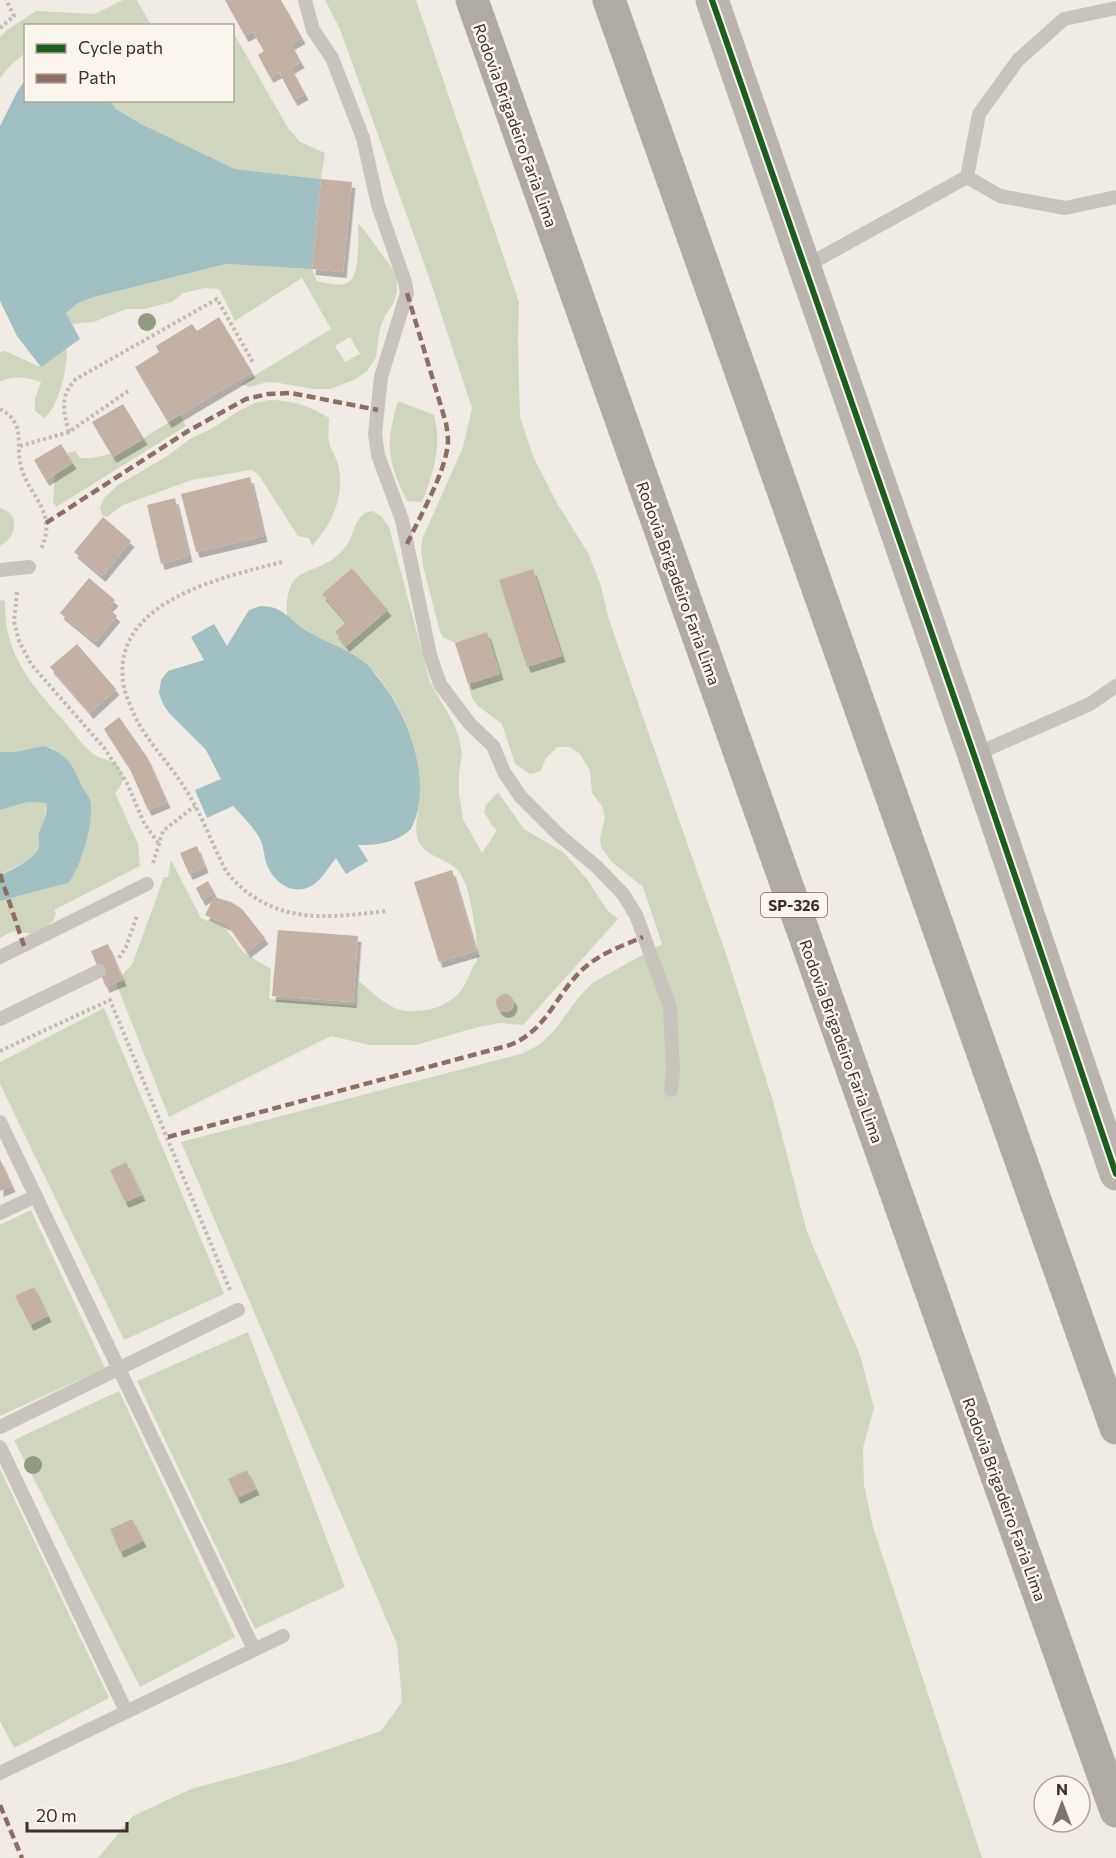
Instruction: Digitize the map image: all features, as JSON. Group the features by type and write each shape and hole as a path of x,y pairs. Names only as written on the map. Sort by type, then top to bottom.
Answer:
{"highway":[{"path":"609,0 1116,1428"},
{"name":"Rodovia Brigadeiro Faria Lima","path":"472,2 1116,1811"}],"street":[{"path":"712,0 974,755 1116,1174"}],"lane":[{"path":"305,0 313,30 332,58 363,138 378,206 405,282 407,293 381,377 375,434 378,454 402,520 430,655 440,684 461,714 493,746 504,772 520,796 559,835 603,873 623,894 636,915 670,1007 673,1071 671,1090"},
{"path":"967,177 979,114 1018,60 1064,19 1116,8"},
{"path":"804,267 967,177"},
{"path":"967,177 1000,196 1065,208 1116,197"},
{"path":"0,570 29,567"},
{"path":"974,755 1090,704 1116,686"},
{"path":"0,957 147,884"},
{"path":"0,1019 99,970"},
{"path":"0,1122 254,1649"},
{"path":"0,1213 36,1196"},
{"path":"0,1427 238,1310"},
{"path":"0,1447 126,1711"},
{"path":"0,1773 283,1636"}],"path":[{"path":"0,28 14,16 6,0"},
{"path":"69,432 63,403 65,394 76,379 217,299 254,364"},
{"path":"20,446 69,432 129,391"},
{"path":"0,409 8,413 18,429 21,465 26,481 40,501 46,515 43,547 17,590 14,622 18,641 31,664 105,749 127,783 144,823 159,844"},
{"path":"282,562 227,576 188,591 165,604 142,623 129,641 122,665 123,684 134,714 149,740 185,788 226,871 243,890 270,907 293,914 328,917 387,911"},
{"path":"0,1051 110,1000 238,1310"}],"green space":[{"path":"123,0 137,0 150,24 24,24 24,54 0,78 0,37 7,30 36,11 95,14"},
{"path":"325,0 416,0 519,302 520,417 533,456 557,503 588,553 600,583 609,620 726,954 773,1101 807,1232 860,1355 874,1408 863,1448 864,1485 873,1527 982,1858 98,1858 133,1816 191,1789 294,1761 381,1731 402,1702 397,1644 181,1142 521,1054 539,1045 555,1030 592,983 662,944 643,887 612,862 601,847 600,838 605,817 602,806 592,793 590,771 580,754 570,747 557,747 546,758 541,771 530,774 515,764 502,724 478,706 472,698 468,684 500,673 487,633 455,643 443,637 440,632 423,566 421,549 423,537 463,447 472,408 431,283 340,29"},
{"path":"234,34 288,128 300,142 325,153 321,179 235,169 141,124 116,109 111,102 234,102"},
{"path":"358,224 392,268 397,278 397,292 380,328 376,357 367,371 356,379 331,389 314,389 267,382 250,387 241,384 331,329 302,278 235,321 219,289 205,288 183,293 172,302 144,309 126,309 94,322 72,324 66,313 78,303 94,297 226,264 312,269 317,281 334,284 347,283 353,277 358,254","holes":["350,337 360,354 345,362 335,346"]},
{"path":"67,348 66,365 58,396 44,418 35,411 35,398 41,382 10,378 0,382 0,352 5,351 40,367"},
{"path":"269,400 300,404 329,418 329,440 338,465 340,490 331,520 312,546 309,538 298,536 258,474 251,470 192,480 123,505 107,517 102,515 100,508 104,498 118,485 169,455 191,438 213,428 240,410"},
{"path":"398,401 434,415 437,437 436,459 422,502 407,501 392,463 391,429"},
{"path":"180,415 186,426 56,507 53,501 55,475 73,463 67,453 75,451 80,458 111,454 114,457"},
{"path":"0,508 11,515 14,526 10,537 0,546"},
{"path":"372,511 381,516 389,527 430,682 454,724 459,738 462,753 459,794 463,819 482,853 497,830 484,812 486,805 498,792 524,829 563,852 587,879 607,910 618,919 523,1025 501,1023 478,1027 416,1045 370,1045 331,1036 169,1117 116,983 123,980 121,976 132,965 164,877 168,877 171,860 201,918 226,929 244,953 271,969 269,999 356,1006 359,981 380,999 395,1008 411,1011 428,1010 445,1004 458,994 476,963 478,953 476,933 469,898 461,874 449,863 429,853 417,838 419,773 413,744 396,702 380,679 361,660 315,635 287,616 288,598 296,578 322,565 343,550 357,521","holes":["352,568 388,610 346,646 335,632 346,622 322,594","507,994 513,999 514,1007 504,1012 497,1007 496,1002 501,995"]},
{"path":"0,600 5,601 6,620 14,653 31,682 85,746 96,756 117,765 122,772 120,788 115,793 138,844 140,866 54,910 56,913 54,920 40,932 33,934 13,931 0,938 0,901 68,883 91,811 87,794 76,772 53,748 43,746 15,752 0,752"},
{"path":"28,802 46,803 45,820 39,832 38,848 33,857 0,875 0,810"},
{"path":"104,1008 224,1294 124,1340 0,1084 0,1062","holes":["126,1162 142,1195 125,1202 110,1170"]},
{"path":"31,1210 105,1368 0,1416 0,1225","holes":["34,1288 48,1316 30,1325 16,1297"]},
{"path":"248,1332 345,1587 255,1629 137,1381","holes":["247,1470 256,1489 238,1497 229,1479"]},
{"path":"119,1391 235,1637 140,1687 14,1440","holes":["132,1519 142,1541 120,1551 110,1529"]},
{"path":"0,1469 109,1698 14,1748 0,1721"}],"water":[{"path":"24,82 24,102 111,102 116,109 141,124 235,169 321,179 312,269 226,264 94,297 78,303 66,313 80,339 41,367 17,336 0,301 0,126"},
{"path":"260,606 281,611 307,631 358,657 368,666 400,711 415,751 419,771 420,792 411,829 386,842 358,845 368,861 346,874 336,858 319,880 304,889 289,888 276,879 267,865 258,835 233,806 207,818 195,790 221,779 206,750 169,713 159,693 161,680 168,671 204,660 191,637 214,624 227,646 249,610"},
{"path":"43,746 54,750 68,760 90,799 90,823 85,845 68,883 0,901 0,875 21,864 36,853 39,847 39,832 45,817 46,803 28,802 0,810 0,752 15,752"}],"building":[{"path":"225,0 281,0 302,38 291,44 301,62 291,68 305,94 294,100 279,72 270,77 258,55 264,51 253,32 245,36"},
{"path":"321,179 352,182 343,272 312,269"},
{"path":"219,317 252,372 168,422 135,367 159,352 156,346 192,324 197,331"},
{"path":"123,404 144,439 113,457 92,422"},
{"path":"61,444 73,463 46,480 34,460"},
{"path":"250,477 264,536 196,552 181,494"},
{"path":"175,498 189,556 161,564 147,505"},
{"path":"103,517 131,541 102,576 74,552"},
{"path":"352,568 388,610 346,646 335,632 346,622 322,594"},
{"path":"533,569 562,656 527,667 499,580"},
{"path":"89,578 115,600 108,608 117,616 95,642 60,613"},
{"path":"487,632 500,674 468,684 455,643"},
{"path":"77,644 116,689 90,713 50,667"},
{"path":"119,717 147,757 167,802 148,810 130,769 104,729"},
{"path":"197,846 205,867 189,874 180,853"},
{"path":"452,870 476,951 439,962 414,882"},
{"path":"208,881 214,893 202,900 196,888"},
{"path":"214,897 231,902 242,909 265,938 247,952 228,925 205,915"},
{"path":"278,930 358,936 353,1002 272,996"},
{"path":"108,944 123,980 106,987 91,951"},
{"path":"505,994 511,997 514,1003 511,1009 505,1012 499,1009 496,1003 499,997"},
{"path":"0,1159 12,1186 0,1191"},
{"path":"126,1162 142,1195 125,1202 110,1170"},
{"path":"34,1287 48,1316 30,1325 15,1296"},
{"path":"247,1470 256,1489 237,1498 228,1479"},
{"path":"132,1519 143,1541 120,1552 110,1529"}],"marked path":[{"path":"407,293 446,423 448,442 438,480 407,544"},
{"path":"46,523 188,431 246,399 268,394 291,393 378,410"},
{"path":"0,874 24,946"},
{"path":"168,1137 510,1045 523,1039 542,1022 572,981 588,965 610,951 643,937"},
{"path":"0,1805 22,1858"}],"cycle path":[{"path":"712,0 974,755 1116,1174"}]}
